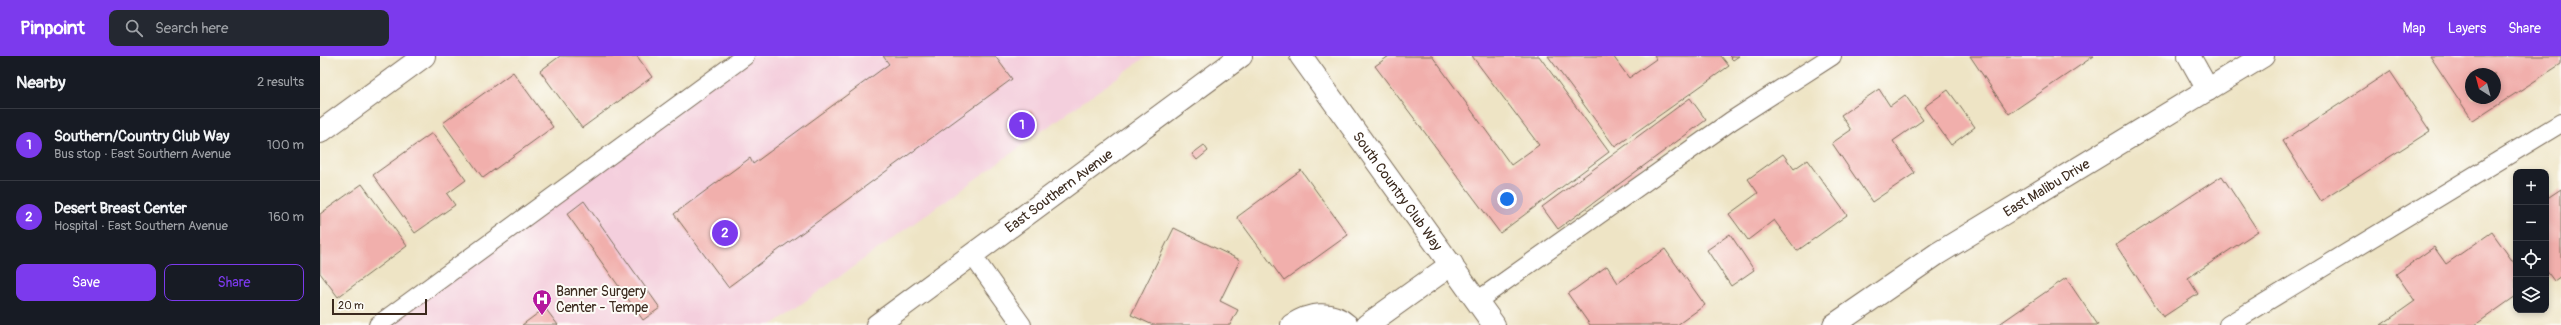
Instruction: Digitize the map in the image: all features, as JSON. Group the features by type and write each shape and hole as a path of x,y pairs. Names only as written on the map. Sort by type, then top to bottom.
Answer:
{"street":[{"path":"320,132 424,56"},
{"name":"East Southern Avenue","path":"876,325 1241,56"},
{"name":"South Country Club Way","path":"1301,56 1452,264 1494,325"},
{"path":"2190,56 2208,90"},
{"name":"East Malibu Drive","path":"1834,325 1937,254 2263,56"},
{"path":"1367,325 1452,264"},
{"path":"1292,325 1304,318 1318,315 1332,316 1347,325"}],"lane":[{"path":"378,325 745,56"},
{"path":"1477,301 1731,121 1832,56"},
{"path":"2228,325 2561,123"},
{"path":"972,255 1022,325"}],"shaded area":[{"path":"745,56 1147,56 772,325 378,325"}],"building":[{"path":"560,56 637,56 652,77 582,128 540,71"},
{"path":"883,56 995,56 1012,79 728,287 674,214 750,158 753,164 889,64"},
{"path":"1389,56 1432,56 1511,165 1539,145 1472,56 1539,56 1609,152 1500,233 1375,66"},
{"path":"1548,56 1613,56 1629,78 1656,59 1654,56 1721,56 1729,66 1615,147"},
{"path":"1729,56 1739,56 1733,60"},
{"path":"1970,56 2094,56 2009,114"},
{"path":"2430,56 2561,56 2561,64 2501,103 2501,68 2465,68 2465,104 2499,104 2473,121"},
{"path":"2390,71 2430,131 2321,201 2283,141"},
{"path":"513,72 553,127 483,178 443,123"},
{"path":"1879,89 1890,106 1905,95 1923,120 1893,141 1915,173 1872,202 1832,143 1851,130 1841,115"},
{"path":"1948,90 1975,127 1951,145 1924,107"},
{"path":"1690,98 1706,120 1558,229 1542,207"},
{"path":"1031,110 1036,118 1014,135 1008,127"},
{"path":"432,133 466,180 447,194 455,205 415,233 373,175"},
{"path":"1204,145 1208,151 1197,160 1192,154"},
{"path":"1783,154 1794,169 1807,160 1847,215 1797,251 1774,220 1748,240 1729,214 1758,193 1748,179"},
{"path":"1301,170 1348,235 1284,281 1237,217"},
{"path":"2222,176 2258,231 2188,278 2198,294 2163,317 2116,245"},
{"path":"362,184 407,246 338,297 320,273 320,214"},
{"path":"2561,189 2561,276 2554,281 2549,274 2549,197"},
{"path":"584,201 660,308 643,320 567,214"},
{"path":"1174,228 1240,260 1220,301 1238,310 1230,325 1153,325 1131,315"},
{"path":"2492,232 2513,262 2513,298 2475,325 2381,325 2415,301 2396,274 2434,247 2446,264"},
{"path":"1730,234 1754,270 1731,286 1707,250"},
{"path":"1665,249 1705,305 1677,325 1590,325 1568,294 1607,266 1618,283"},
{"path":"2066,278 2098,325 1998,325"},
{"name":"Banner Surgery Center - Tempe","path":"545,308 558,325 522,325"}],"place":[{"name":"Southern/Country Club Way","path":"1022,125"},
{"name":"Desert Breast Center","path":"725,233"},
{"name":"Banner Surgery Center - Tempe","path":"542,316"}]}
